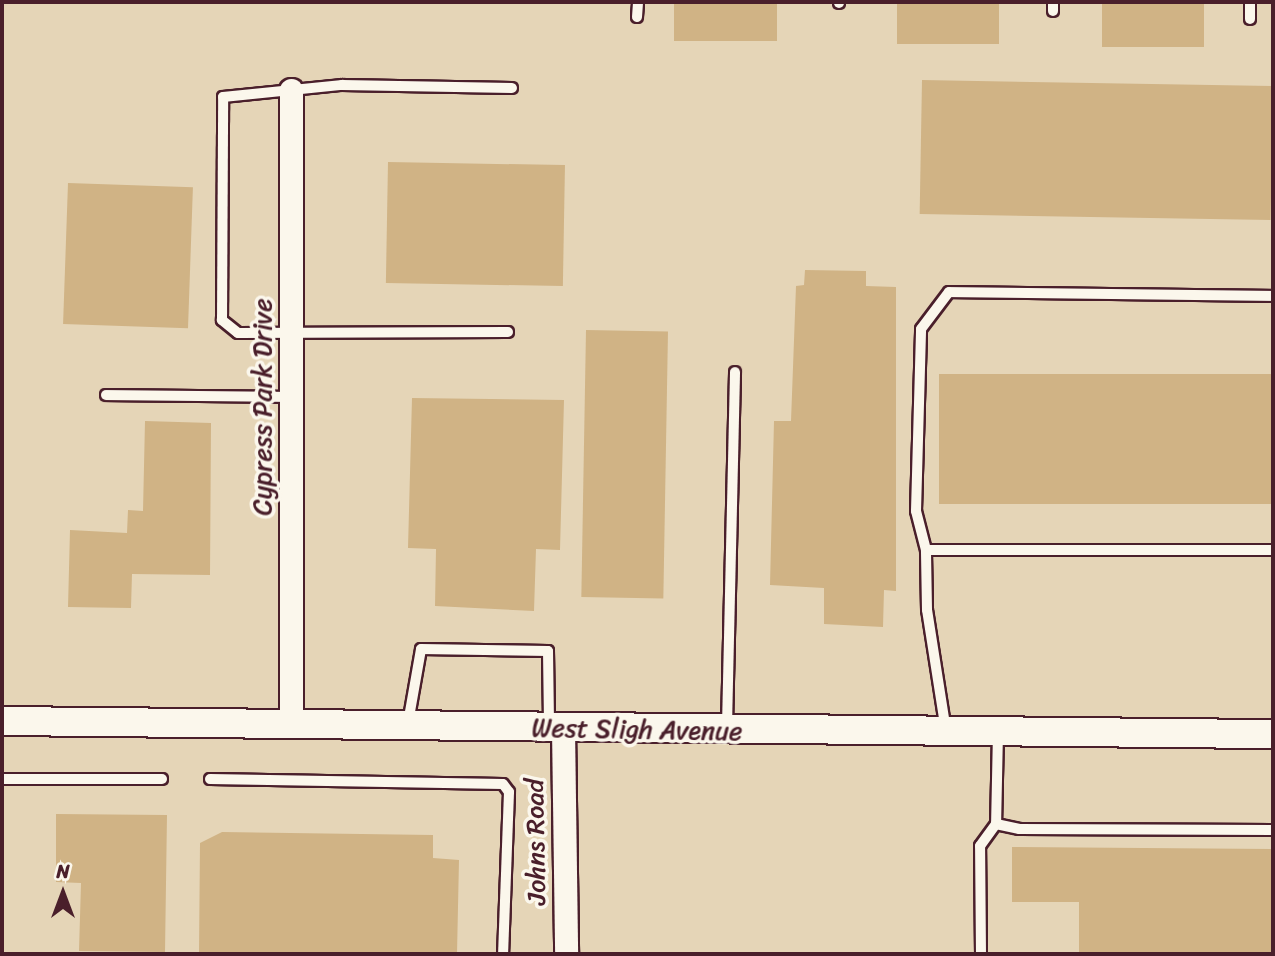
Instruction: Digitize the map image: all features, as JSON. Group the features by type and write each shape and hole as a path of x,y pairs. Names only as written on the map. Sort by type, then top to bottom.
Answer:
{"street":[{"name":"Cypress Park Drive","path":"291,90 291,725"},
{"name":"West Sligh Avenue","path":"2,721 726,732 1273,734"},
{"name":"Johns Road","path":"556,728 566,954"}],"lane":[{"path":"638,2 638,17"},
{"path":"1250,2 1250,19"},
{"path":"508,332 291,329 238,333 222,320 223,97 408,83 512,88"},
{"path":"946,731 927,610 926,551 916,511 922,329 949,292 1273,296"},
{"path":"726,732 735,372"},
{"path":"106,395 291,397"},
{"path":"926,551 1273,550"},
{"path":"408,726 421,649 548,651 556,728"},
{"path":"981,954 980,846 996,824 998,732"},
{"path":"2,779 162,779"},
{"path":"210,779 503,784 509,792 503,954"},
{"path":"996,824 1018,829 1273,830"}],"shaded area":[{"path":"2,2 1273,2 1273,954 2,954"}],"building":[{"path":"674,2 777,2 777,41 674,41"},
{"path":"897,2 999,2 999,44 897,44"},
{"path":"1102,2 1204,2 1204,47 1102,47"},
{"path":"922,80 1273,86 1271,220 920,214"},
{"path":"388,162 565,165 563,286 386,283"},
{"path":"68,183 193,187 188,328 63,324"},
{"path":"805,270 866,271 866,286 896,287 896,591 884,590 883,627 824,624 824,588 770,585 774,421 791,421 796,286 804,285"},
{"path":"586,330 668,331 663,598 581,597"},
{"path":"939,374 1273,374 1273,504 939,504"},
{"path":"412,398 564,400 560,550 536,549 534,611 435,606 436,549 408,548"},
{"path":"145,421 211,423 210,575 132,574 131,608 68,607 70,530 127,533 128,510 143,511"},
{"path":"56,814 167,815 165,952 79,951 81,883 56,882"},
{"path":"222,832 433,835 433,858 459,860 457,954 199,954 200,843"},
{"path":"1012,847 1273,849 1273,954 1079,954 1079,902 1012,902"}]}
